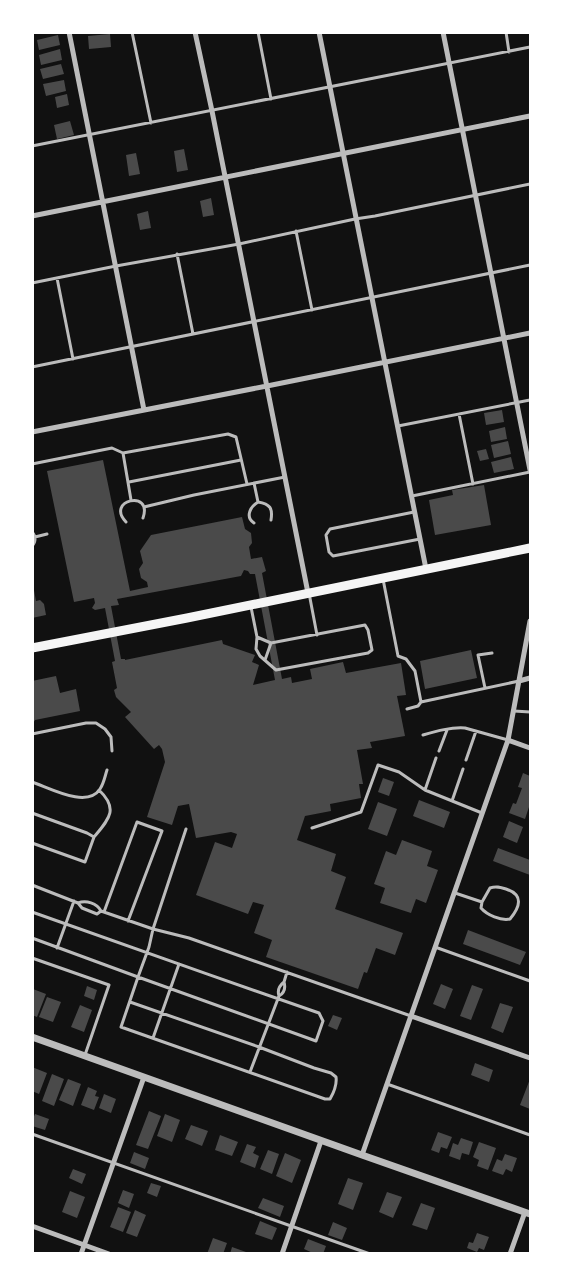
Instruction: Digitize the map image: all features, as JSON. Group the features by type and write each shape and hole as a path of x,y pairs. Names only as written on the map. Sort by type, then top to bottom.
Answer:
{"main road":[{"path":"32,648 530,548"}],"street":[{"path":"69,32 144,410"},
{"path":"195,32 308,593"},
{"path":"319,32 426,569"},
{"path":"443,32 518,402 530,471"},
{"path":"32,216 530,116"},
{"path":"32,432 530,332"},
{"path":"362,1155 508,740 530,621"},
{"path":"519,680 530,678"},
{"path":"508,740 530,748"},
{"path":"411,1016 530,1058"},
{"path":"32,1037 528,1213 510,1254"},
{"path":"81,1254 144,1077"},
{"path":"282,1254 322,1141"},
{"path":"32,1226 109,1254"}],"lane":[{"path":"132,32 150,123"},
{"path":"258,32 271,99"},
{"path":"506,32 509,52"},
{"path":"32,146 530,47"},
{"path":"32,282 238,244 356,218 375,216 530,184"},
{"path":"296,231 312,310"},
{"path":"177,254 193,334"},
{"path":"32,367 530,265"},
{"path":"56,278 73,359"},
{"path":"397,426 530,400"},
{"path":"459,414 473,484"},
{"path":"32,464 112,448 123,453 228,434 236,437 247,484"},
{"path":"123,453 131,500"},
{"path":"129,482 242,460"},
{"path":"411,496 530,471"},
{"path":"144,507 285,477"},
{"path":"254,483 258,502"},
{"path":"126,522 121,511 124,504 131,500 139,502 144,507 143,518"},
{"path":"258,502 271,509 271,520"},
{"path":"254,523 250,520 250,510 258,502"},
{"path":"414,512 330,529 326,534 329,552 333,556 420,539"},
{"path":"32,532 35,538 32,546"},
{"path":"35,538 46,534"},
{"path":"383,578 398,656 406,659 415,671 421,702"},
{"path":"308,593 317,635"},
{"path":"251,605 257,637 256,649 260,656 276,670 368,653 372,650 368,630 364,625 271,643 257,637"},
{"path":"265,660 271,643"},
{"path":"485,688 478,655 492,653"},
{"path":"407,709 418,706 421,702 519,680"},
{"path":"514,711 530,712"},
{"path":"32,734 86,723 96,724 105,729 111,737 112,751"},
{"path":"423,735 458,728 508,740"},
{"path":"439,751 447,729"},
{"path":"466,760 476,731"},
{"path":"425,790 436,758"},
{"path":"312,828 361,812 378,764 399,772 425,790 482,814"},
{"path":"452,801 463,769"},
{"path":"32,782 75,798 84,798 94,795 100,790 108,770"},
{"path":"32,843 85,862 94,837 110,815 110,804 100,790"},
{"path":"32,813 94,837"},
{"path":"32,885 76,902 82,908 98,914 103,911 137,822 162,831 128,921"},
{"path":"130,1002 332,1073 336,1077 337,1082 333,1094 330,1099 325,1099 122,1026 186,830"},
{"path":"493,886 517,895 519,902 515,913 510,919 506,920 484,912 482,902 493,886"},
{"path":"455,893 482,902"},
{"path":"76,902 85,901 128,921 189,938 411,1016"},
{"path":"57,948 76,902"},
{"path":"32,912 319,1013 323,1020 316,1041 32,938"},
{"path":"435,947 530,981"},
{"path":"32,958 109,985 84,1056"},
{"path":"153,1038 180,964"},
{"path":"250,1072 278,998 283,994 287,972"},
{"path":"387,1084 530,1135"},
{"path":"32,1134 370,1254"}],"building":[{"path":"110,34 111,47 89,49 88,36"},
{"path":"58,35 60,45 39,50 37,40"},
{"path":"60,49 62,60 41,65 39,55"},
{"path":"61,64 64,74 43,79 40,69"},
{"path":"64,80 66,91 46,96 43,84"},
{"path":"67,94 69,105 57,108 55,97"},
{"path":"70,121 74,135 57,139 54,125"},
{"path":"184,149 188,170 177,172 174,151"},
{"path":"136,153 140,174 129,176 126,155"},
{"path":"211,198 214,215 203,217 200,201"},
{"path":"148,211 151,228 140,230 137,214"},
{"path":"502,410 504,422 486,425 484,413"},
{"path":"505,427 507,439 491,442 489,431"},
{"path":"508,441 511,454 494,458 491,445"},
{"path":"486,449 489,459 480,461 477,451"},
{"path":"511,457 514,469 494,473 491,462"},
{"path":"103,460 130,591 148,587 147,582 141,578 139,569 143,563 140,551 151,535 242,517 245,529 251,533 252,543 249,547 251,559 262,557 266,571 262,573 282,679 291,677 292,683 312,679 310,669 343,662 346,673 401,663 406,695 397,696 405,736 370,742 372,748 357,750 363,784 359,784 361,798 330,804 331,811 305,816 297,840 336,854 331,871 346,877 335,909 403,933 395,955 376,948 367,973 364,972 358,989 266,957 272,940 254,933 264,905 253,902 248,914 196,895 215,842 232,848 237,834 231,832 196,838 189,804 178,806 172,825 147,817 165,762 162,749 159,745 154,749 125,717 131,712 116,697 114,690 117,688 112,662 115,661 105,608 95,610 92,608 95,603 94,598 74,602 47,471","holes":["244,570 250,574 255,574 275,680 253,685 259,665 252,662 255,655 223,644 222,640 125,660 121,659 111,606 119,605 117,599 241,576"]},
{"path":"484,485 491,525 435,535 429,500 453,495 452,490"},
{"path":"32,586 36,601 40,600 44,604 46,615 32,618"},
{"path":"471,650 477,678 425,689 420,661"},
{"path":"56,676 60,693 76,689 80,711 35,720 32,725 32,681"},
{"path":"523,773 530,776 530,804 525,819 509,813 513,803 516,804 522,788 518,787"},
{"path":"383,778 394,782 389,796 378,792"},
{"path":"419,800 450,812 444,828 413,816"},
{"path":"378,802 397,809 387,836 368,829"},
{"path":"509,821 523,827 517,843 503,837"},
{"path":"402,840 432,851 427,866 438,870 426,903 416,899 411,913 380,903 385,888 374,884 386,851 396,855"},
{"path":"498,848 530,860 530,875 493,861"},
{"path":"468,930 526,952 520,965 463,944"},
{"path":"441,984 453,989 445,1009 433,1004"},
{"path":"472,985 483,989 471,1020 460,1016"},
{"path":"87,986 97,990 94,1000 84,996"},
{"path":"33,989 46,994 37,1017 32,1015"},
{"path":"47,997 61,1002 53,1022 39,1017"},
{"path":"500,1003 513,1007 503,1033 491,1028"},
{"path":"80,1005 92,1010 84,1032 71,1027"},
{"path":"333,1015 342,1018 337,1030 328,1026"},
{"path":"475,1063 493,1070 489,1082 471,1075"},
{"path":"32,1067 47,1073 39,1094 32,1091"},
{"path":"52,1074 64,1079 54,1106 42,1101"},
{"path":"68,1079 81,1084 73,1106 59,1100"},
{"path":"530,1079 530,1109 520,1105"},
{"path":"88,1087 97,1091 95,1096 99,1097 94,1110 81,1105"},
{"path":"104,1094 116,1099 111,1113 99,1108"},
{"path":"149,1111 161,1116 148,1149 136,1145"},
{"path":"35,1114 49,1119 45,1130 32,1126"},
{"path":"165,1114 180,1120 172,1142 157,1136"},
{"path":"191,1125 208,1131 202,1146 185,1139"},
{"path":"438,1132 452,1137 447,1149 441,1147 439,1153 431,1150"},
{"path":"220,1135 238,1142 232,1156 215,1150"},
{"path":"461,1138 473,1142 469,1155 462,1153 460,1160 449,1156 453,1143 458,1145"},
{"path":"479,1142 496,1148 488,1170 477,1166 479,1160 473,1157"},
{"path":"247,1144 256,1147 253,1153 259,1156 255,1168 240,1162"},
{"path":"268,1150 279,1154 272,1174 260,1169"},
{"path":"134,1152 149,1158 145,1169 130,1163"},
{"path":"285,1153 301,1160 292,1183 276,1176"},
{"path":"505,1154 517,1158 512,1172 506,1169 503,1175 492,1171 497,1159 502,1161"},
{"path":"73,1169 86,1174 82,1184 69,1178"},
{"path":"348,1178 363,1183 353,1210 338,1204"},
{"path":"151,1183 161,1186 157,1197 147,1193"},
{"path":"123,1190 134,1194 129,1208 118,1203"},
{"path":"70,1191 85,1197 77,1218 62,1212"},
{"path":"387,1192 402,1197 393,1218 379,1212"},
{"path":"263,1198 284,1206 280,1217 258,1208"},
{"path":"421,1203 435,1208 427,1230 412,1225"},
{"path":"118,1207 131,1212 123,1232 110,1227"},
{"path":"135,1210 146,1215 137,1237 126,1233"},
{"path":"260,1221 277,1228 272,1240 255,1234"},
{"path":"333,1222 347,1228 342,1240 328,1235"},
{"path":"477,1233 489,1237 484,1250 479,1248 477,1252 467,1248 469,1242 473,1243"},
{"path":"213,1238 227,1243 223,1254 207,1254"},
{"path":"308,1239 326,1246 323,1254 315,1254 304,1249"},
{"path":"232,1247 246,1252 245,1254 230,1254"}]}
